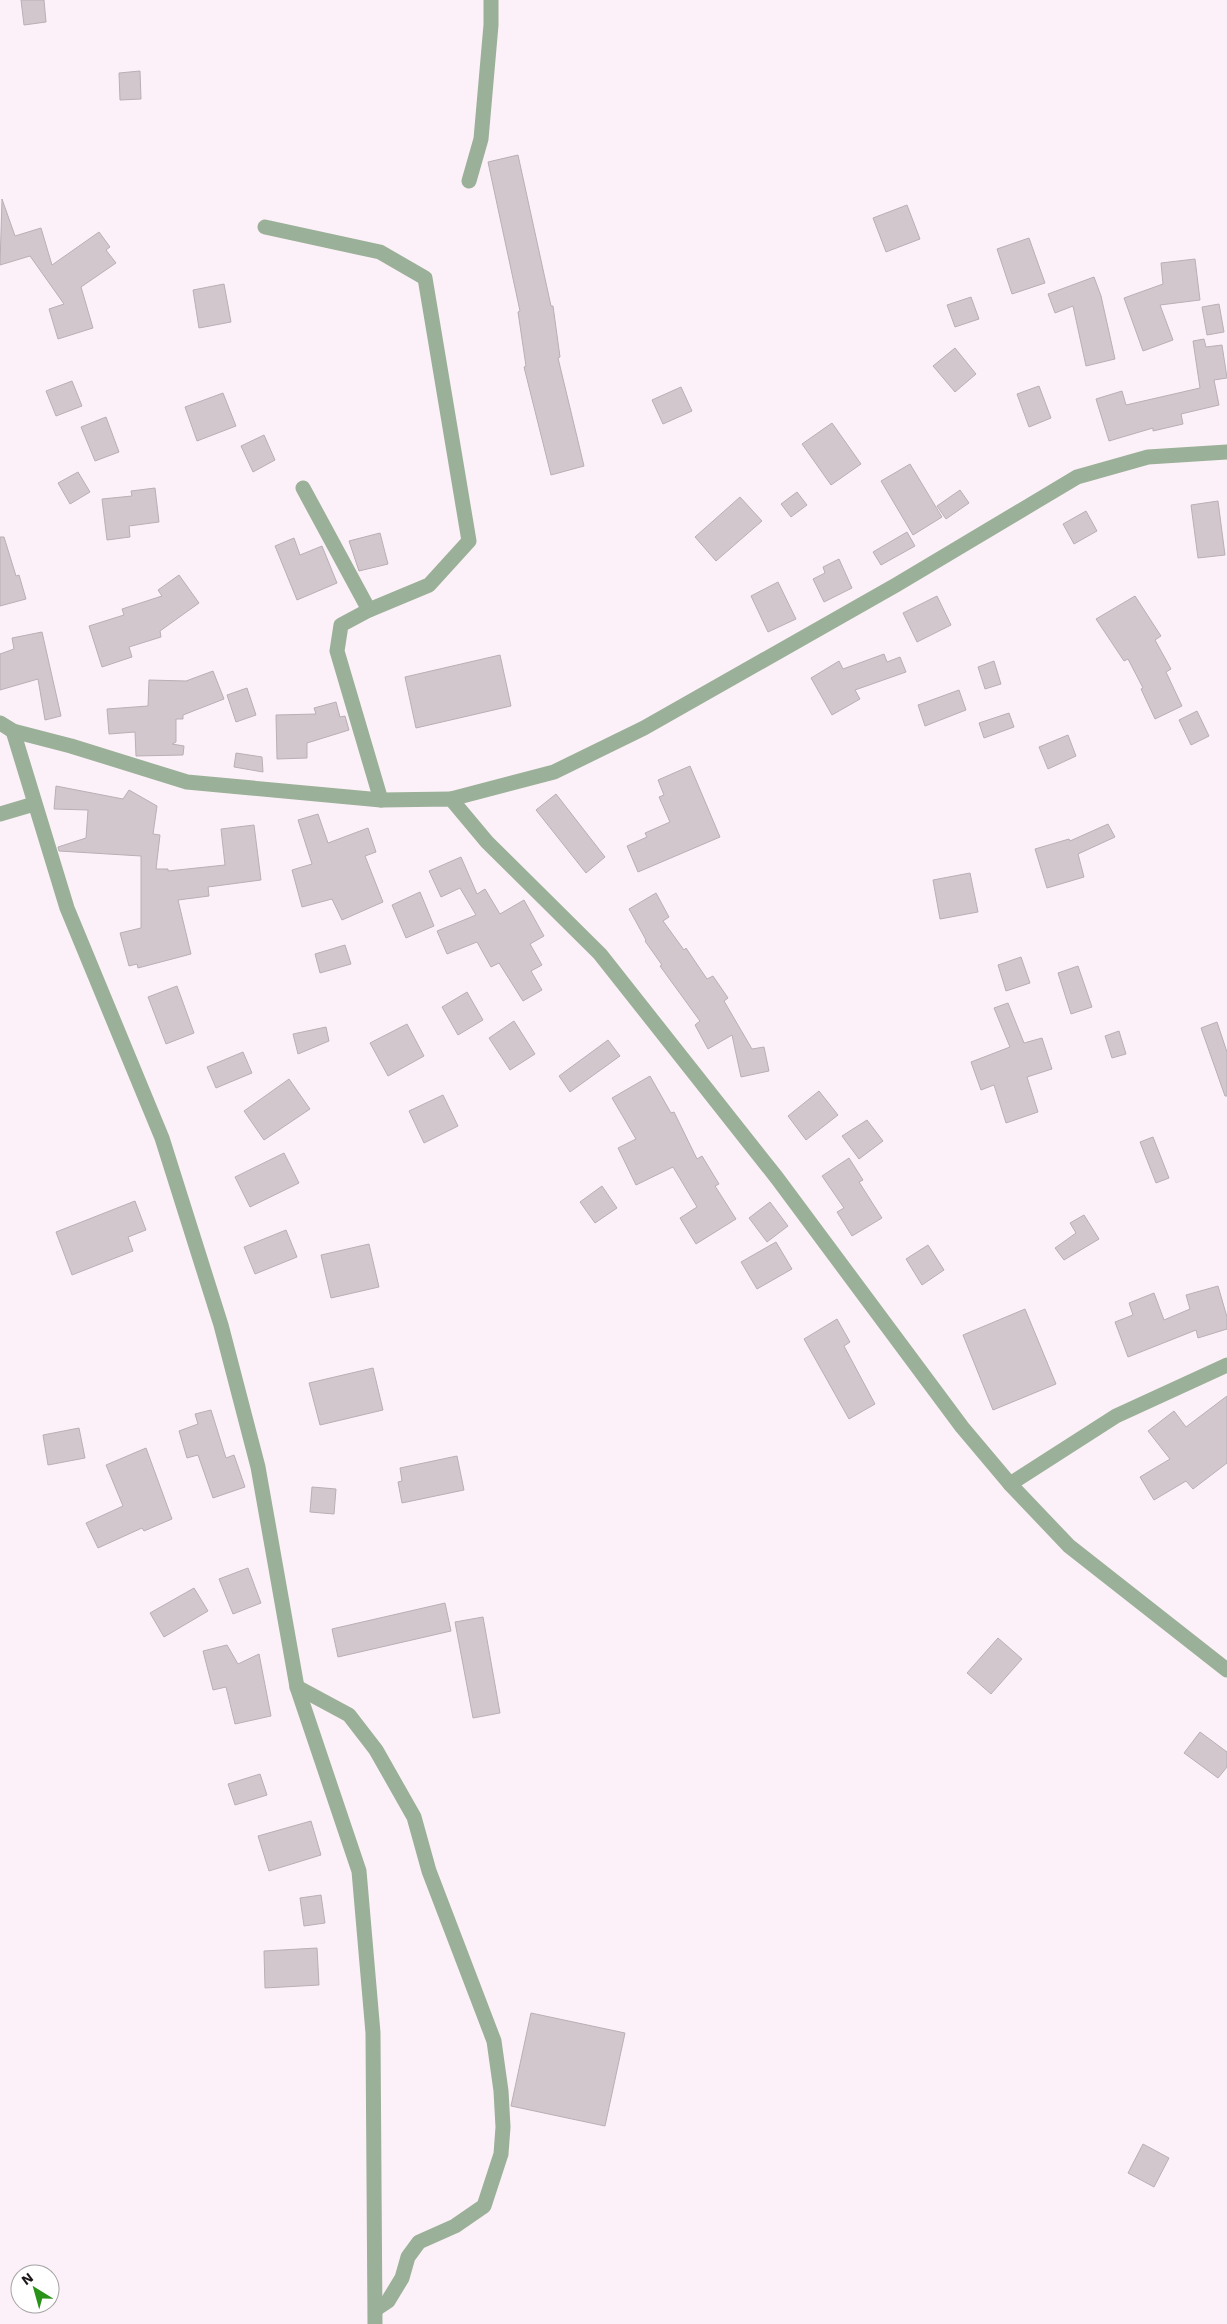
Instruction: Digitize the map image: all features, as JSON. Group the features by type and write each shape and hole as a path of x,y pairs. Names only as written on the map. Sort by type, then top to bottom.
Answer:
{"street":[{"path":"469,181 481,139 491,24 491,0"},
{"path":"265,228 380,252 425,278 469,541 429,585 369,610 341,625 337,650 381,800"},
{"path":"6,727 187,782 381,800 451,799 554,772 644,728 888,590 1077,477 1148,457 1227,452"},
{"path":"303,488 369,610"},
{"path":"6,727 34,804 67,908 162,1138 221,1326 258,1467 297,1687 359,1871 373,2033 375,2317"},
{"path":"451,799 487,842 600,954 777,1178 962,1427 1010,1484 1069,1546 1227,1670"},
{"path":"0,814 34,804"},
{"path":"1010,1484 1116,1416 1227,1365"},
{"path":"297,1687 348,1715 376,1750 414,1816 429,1871 494,2040 501,2091 503,2127 501,2154 484,2206 455,2226 420,2242 408,2257 402,2278 388,2301 375,2317"}],"building":[{"path":"21,0 44,0 46,22 24,25"},
{"path":"140,71 141,99 120,100 119,73"},
{"path":"518,155 551,306 553,306 560,357 558,358 584,466 551,475 524,367 526,366 518,312 520,311 488,162"},
{"path":"2,199 15,236 41,228 52,265 99,232 110,247 106,250 116,263 81,287 93,328 58,339 49,309 64,304 30,256 0,265"},
{"path":"907,205 920,239 886,252 873,218"},
{"path":"1029,238 1045,283 1012,294 997,249"},
{"path":"1195,259 1200,300 1160,305 1173,340 1143,351 1124,298 1163,284 1161,263"},
{"path":"1094,277 1101,296 1115,359 1086,366 1073,306 1055,313 1048,294"},
{"path":"224,284 231,322 199,328 193,290"},
{"path":"971,297 979,319 955,327 947,305"},
{"path":"1219,304 1224,332 1207,335 1202,307"},
{"path":"1204,339 1206,347 1222,345 1227,378 1214,380 1219,405 1181,414 1183,424 1153,431 1153,428 1109,441 1096,399 1122,391 1126,405 1200,388 1193,341"},
{"path":"955,348 976,374 955,392 933,366"},
{"path":"72,381 82,406 56,416 46,391"},
{"path":"1039,386 1051,418 1029,427 1017,394"},
{"path":"681,387 692,411 663,424 652,400"},
{"path":"223,393 236,426 197,441 185,407"},
{"path":"106,417 119,452 95,461 81,427"},
{"path":"832,423 861,464 831,485 802,444"},
{"path":"264,435 275,460 253,472 241,446"},
{"path":"910,464 942,517 913,535 881,481"},
{"path":"78,472 90,492 70,504 58,483"},
{"path":"155,488 159,522 129,526 130,537 107,540 102,499 132,496 131,491"},
{"path":"960,490 969,503 946,519 937,506"},
{"path":"797,492 807,505 791,517 781,504"},
{"path":"740,497 762,521 716,561 695,537"},
{"path":"1218,501 1225,555 1198,558 1191,505"},
{"path":"1086,511 1097,531 1074,544 1063,524"},
{"path":"907,532 915,546 881,565 873,552"},
{"path":"380,533 388,564 359,571 349,541"},
{"path":"0,537 4,537 16,576 19,575 26,599 0,606"},
{"path":"294,538 300,555 322,546 337,583 297,600 275,546"},
{"path":"839,559 852,588 824,602 813,579 825,573 823,567"},
{"path":"179,575 199,603 160,631 161,637 129,647 132,657 102,667 89,626 124,615 122,609 162,596 158,590"},
{"path":"778,582 796,619 768,632 751,596"},
{"path":"937,596 951,625 917,642 903,613"},
{"path":"1135,596 1161,636 1155,640 1171,669 1166,672 1182,706 1155,719 1141,689 1143,688 1128,659 1124,661 1096,619"},
{"path":"42,632 61,716 45,720 38,679 0,690 0,654 14,649 12,638"},
{"path":"884,654 887,662 900,657 906,672 855,690 860,699 832,715 811,678 839,661 843,669"},
{"path":"500,655 511,706 416,728 405,677"},
{"path":"994,661 1001,684 985,689 978,667"},
{"path":"213,671 224,699 183,715 183,719 176,719 176,742 172,744 184,746 183,755 136,756 135,732 109,734 107,709 148,706 149,680 186,681"},
{"path":"247,688 256,715 236,722 227,695"},
{"path":"959,690 966,710 925,726 918,705"},
{"path":"336,702 340,717 345,716 349,730 307,743 307,758 277,759 276,715 316,714 314,708"},
{"path":"1197,711 1209,736 1191,745 1179,720"},
{"path":"1009,713 1014,727 984,738 979,723"},
{"path":"1068,735 1076,756 1048,769 1039,747"},
{"path":"236,753 262,757 263,772 234,767"},
{"path":"690,766 720,837 638,872 627,846 647,837 645,833 670,822 659,797 664,795 658,780"},
{"path":"56,786 123,799 129,790 157,806 153,834 160,835 156,869 168,869 168,871 225,865 221,829 254,825 261,880 208,887 209,896 178,900 191,954 138,968 137,964 129,966 120,933 141,928 141,856 59,851 58,847 86,838 88,810 54,809"},
{"path":"556,794 605,857 586,873 536,810"},
{"path":"318,814 328,843 368,828 376,852 365,856 383,902 342,920 332,899 302,907 292,870 312,864 298,820"},
{"path":"1108,824 1115,837 1078,854 1084,877 1047,888 1035,849 1069,839 1070,841"},
{"path":"461,857 477,894 485,889 500,914 524,900 544,936 530,944 542,965 531,971 542,990 523,1001 499,963 491,967 477,942 447,954 437,931 476,915 460,888 441,897 429,871"},
{"path":"970,873 978,912 940,919 933,880"},
{"path":"420,892 434,926 406,938 392,905"},
{"path":"656,893 669,917 663,921 684,950 686,948 707,979 713,976 728,998 724,1001 752,1049 764,1047 769,1071 741,1077 732,1035 708,1049 695,1025 700,1021 660,966 662,965 645,941 629,909"},
{"path":"345,945 351,964 320,973 315,954"},
{"path":"1021,957 1030,983 1006,991 998,965"},
{"path":"1078,966 1092,1007 1071,1014 1058,973"},
{"path":"177,986 194,1033 166,1044 148,997"},
{"path":"467,992 483,1020 458,1035 442,1007"},
{"path":"1008,1003 1024,1043 1042,1038 1052,1069 1027,1077 1038,1112 1006,1123 994,1085 981,1090 971,1062 1010,1047 994,1008"},
{"path":"514,1021 535,1054 510,1070 489,1038"},
{"path":"1217,1022 1227,1052 1227,1096 1225,1096 1201,1028"},
{"path":"407,1024 424,1056 388,1076 370,1043"},
{"path":"326,1027 329,1041 298,1054 293,1034"},
{"path":"1119,1031 1126,1054 1112,1058 1105,1036"},
{"path":"608,1040 620,1056 570,1092 559,1076"},
{"path":"243,1052 252,1073 216,1088 207,1067"},
{"path":"650,1076 671,1113 674,1112 697,1159 702,1156 719,1184 715,1186 736,1219 696,1244 680,1218 697,1207 673,1167 636,1185 618,1148 636,1139 612,1098"},
{"path":"289,1079 310,1109 264,1140 244,1111"},
{"path":"819,1091 838,1115 806,1140 788,1116"},
{"path":"443,1095 458,1126 424,1143 409,1111"},
{"path":"867,1120 883,1141 859,1159 842,1136"},
{"path":"1153,1137 1169,1178 1156,1183 1140,1142"},
{"path":"284,1153 299,1183 250,1207 235,1177"},
{"path":"849,1158 863,1180 859,1182 882,1218 852,1236 837,1212 844,1208 822,1176"},
{"path":"602,1186 617,1208 595,1223 580,1202"},
{"path":"135,1201 146,1230 128,1237 133,1251 72,1275 56,1232"},
{"path":"770,1202 788,1226 767,1242 749,1218"},
{"path":"1084,1215 1099,1239 1064,1260 1055,1248 1076,1233 1070,1223"},
{"path":"286,1230 297,1257 255,1274 244,1247"},
{"path":"776,1242 792,1269 757,1289 741,1262"},
{"path":"369,1244 379,1287 331,1298 321,1255"},
{"path":"928,1245 944,1270 922,1285 906,1259"},
{"path":"1218,1286 1227,1317 1227,1329 1198,1338 1196,1330 1128,1357 1115,1322 1133,1315 1129,1303 1154,1293 1164,1320 1190,1309 1186,1295"},
{"path":"1025,1309 1056,1384 993,1410 963,1335"},
{"path":"837,1319 850,1342 844,1346 875,1404 849,1419 804,1339"},
{"path":"373,1368 383,1410 320,1425 309,1383"},
{"path":"1227,1396 1227,1463 1193,1489 1186,1481 1154,1500 1140,1477 1170,1459 1148,1431 1174,1411 1186,1427"},
{"path":"211,1410 226,1458 234,1455 245,1487 213,1498 198,1455 187,1458 179,1431 198,1424 195,1414"},
{"path":"79,1428 85,1458 48,1465 43,1435"},
{"path":"146,1448 172,1519 144,1531 142,1528 98,1548 86,1523 123,1506 106,1465"},
{"path":"457,1456 464,1490 402,1503 398,1482 402,1481 400,1468"},
{"path":"312,1487 336,1489 334,1514 310,1512"},
{"path":"248,1568 261,1603 233,1614 219,1579"},
{"path":"194,1588 208,1611 164,1637 150,1613"},
{"path":"445,1603 451,1631 338,1657 332,1629"},
{"path":"483,1617 500,1713 473,1718 455,1622"},
{"path":"998,1638 1022,1659 991,1694 967,1673"},
{"path":"227,1645 238,1664 259,1654 271,1716 235,1724 226,1687 213,1690 203,1651"},
{"path":"1200,1732 1227,1752 1227,1767 1218,1778 1184,1753"},
{"path":"260,1774 267,1795 235,1805 228,1784"},
{"path":"311,1821 321,1855 269,1871 258,1836"},
{"path":"321,1895 325,1923 304,1926 300,1898"},
{"path":"317,1948 319,1985 265,1988 264,1951"},
{"path":"531,2013 625,2033 605,2126 511,2106"},
{"path":"1143,2144 1169,2158 1154,2187 1128,2173"}]}
